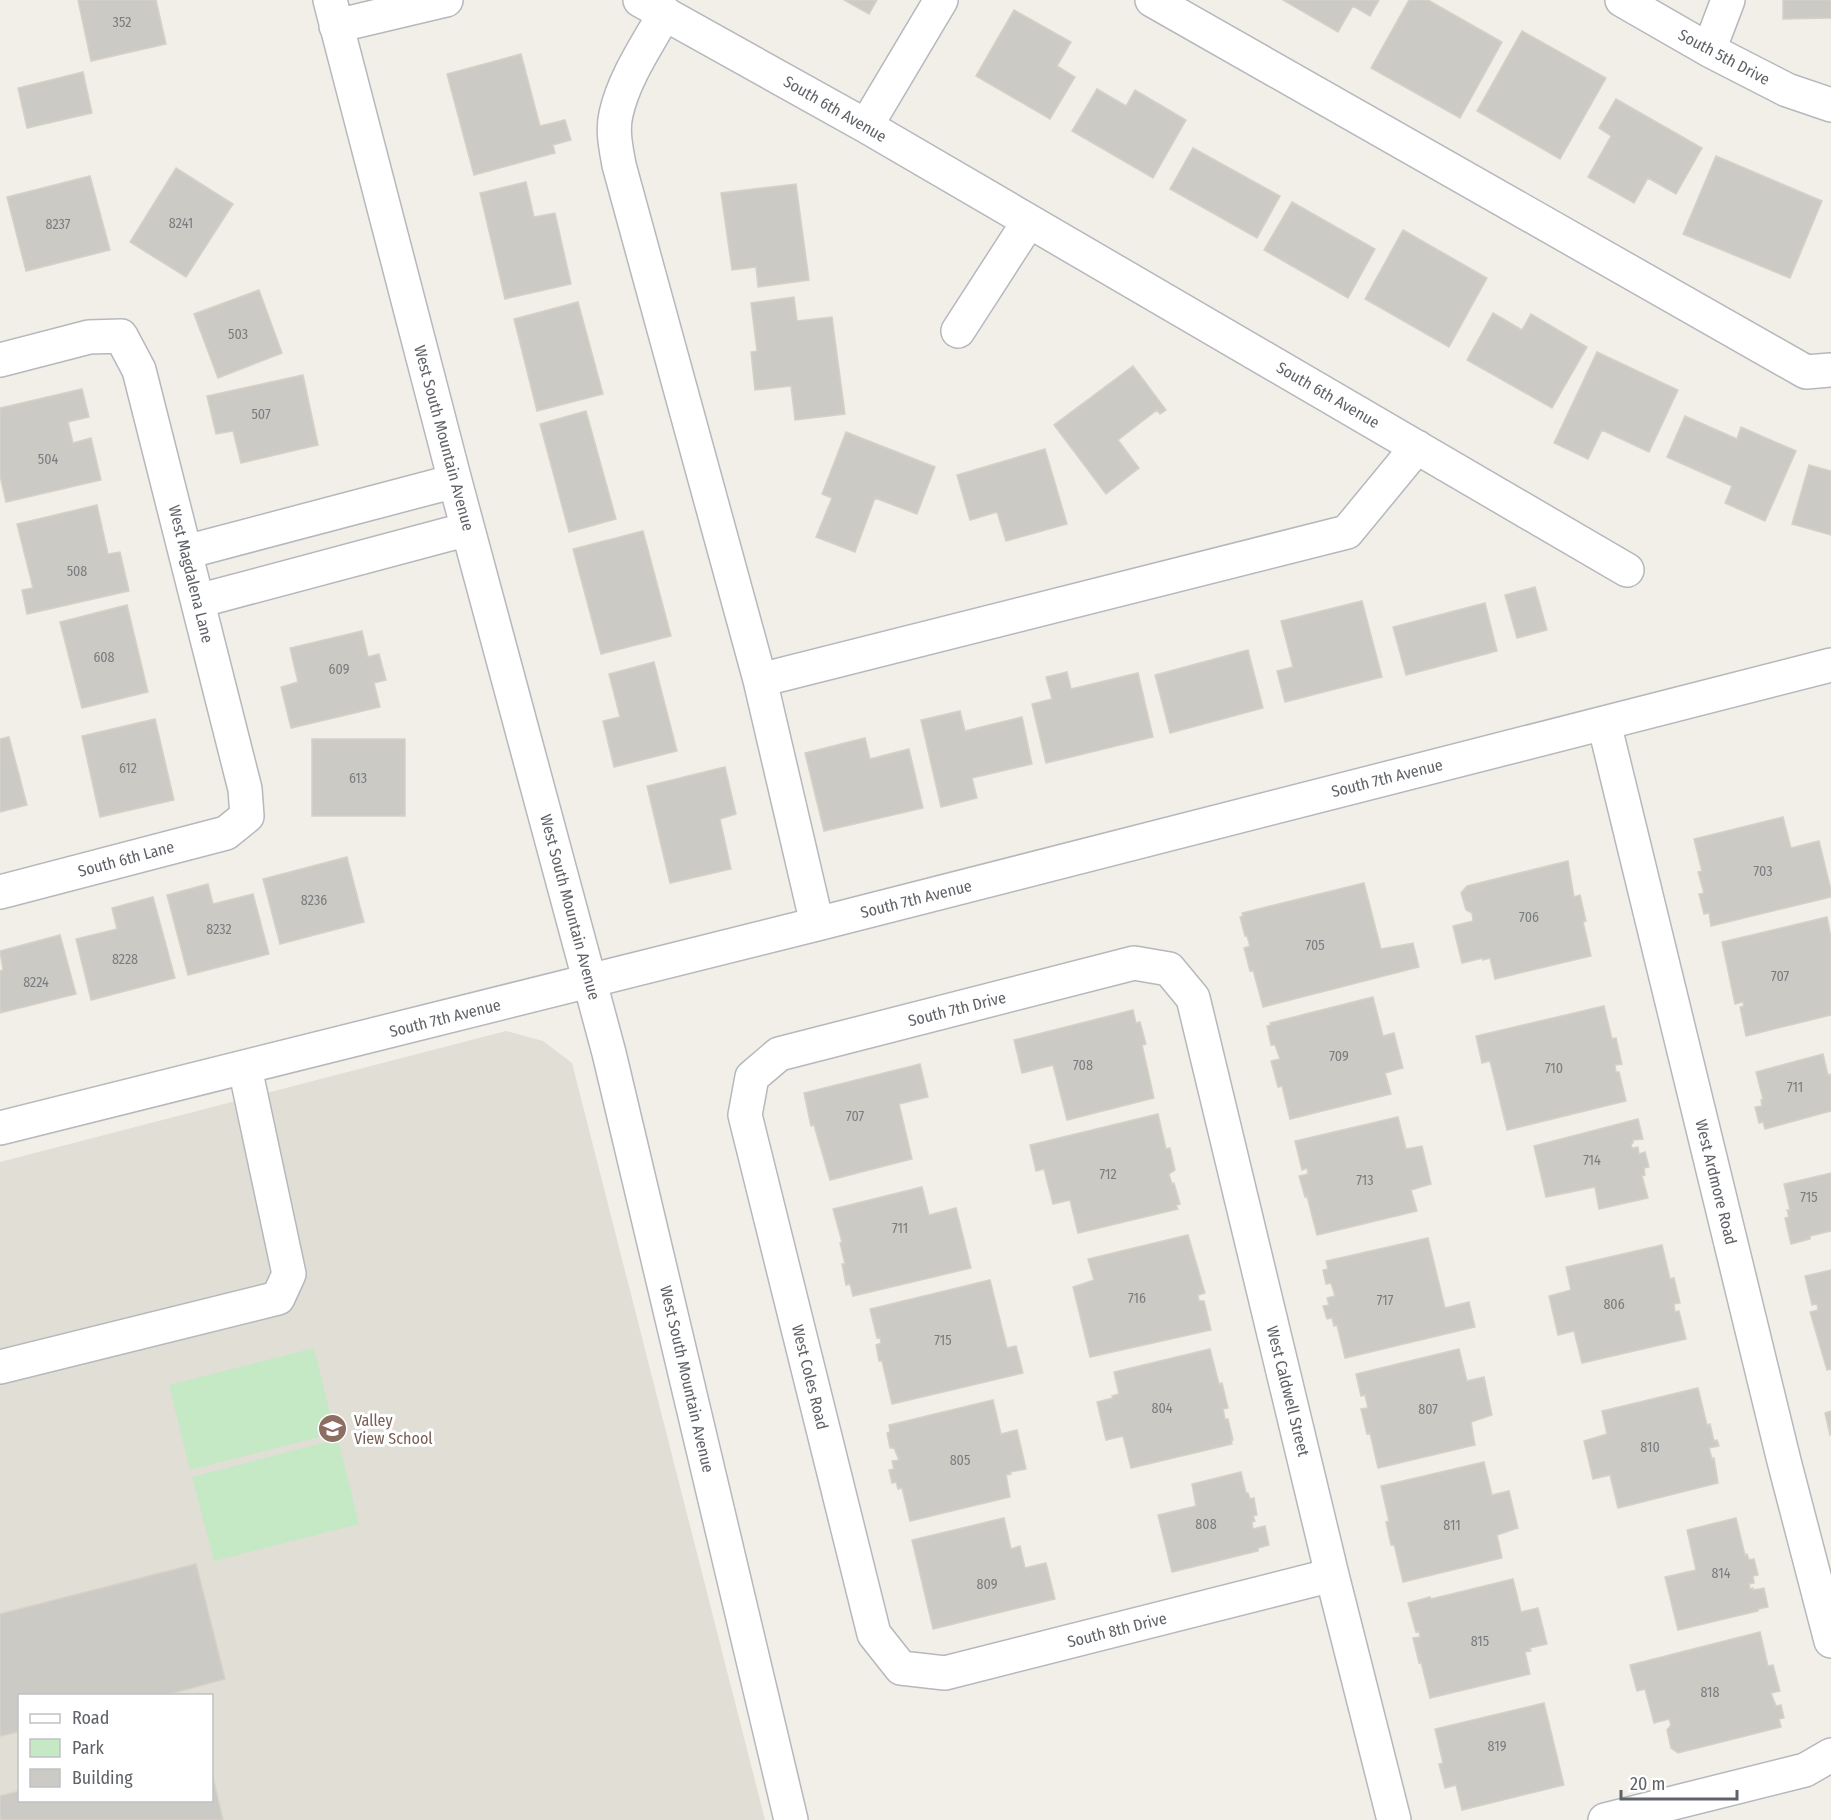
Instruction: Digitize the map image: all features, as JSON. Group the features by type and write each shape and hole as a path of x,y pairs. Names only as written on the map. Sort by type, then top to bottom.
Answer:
{"street":[{"path":"333,13 446,0"},
{"path":"866,126 941,0"},
{"path":"1152,0 1806,372 1831,370"},
{"name":"South 5th Drive","path":"1622,0 1709,50 1787,90 1831,105"},
{"path":"1709,50 1728,0"},
{"path":"652,6 616,115 615,139 619,165 760,680 818,924"},
{"name":"South 6th Avenue","path":"652,6 866,126 1627,570"},
{"name":"West South Mountain Avenue","path":"333,13 455,481 612,1065 791,1820"},
{"path":"958,331 1029,221"},
{"name":"West Magdalena Lane","path":"0,360 89,337 121,336 139,370 245,789 248,816"},
{"path":"760,680 1347,532 1417,447"},
{"path":"186,552 455,481"},
{"path":"291,524 305,573"},
{"path":"198,600 468,529"},
{"name":"South 7th Avenue","path":"0,1128 818,924 1831,665"},
{"name":"West Ardmore Road","path":"1604,723 1784,1461 1831,1641"},
{"name":"South 6th Lane","path":"0,892 226,833 248,816"},
{"name":"South 7th Drive","path":"752,1077 779,1054 1134,963 1169,969"},
{"name":"West Caldwell Street","path":"1169,969 1193,998 1332,1575 1394,1820"},
{"path":"0,1366 278,1298 289,1274 245,1068"},
{"name":"West Coles Road","path":"752,1077 745,1115 874,1634 901,1668"},
{"name":"South 8th Drive","path":"901,1668 945,1673 1332,1575"},
{"path":"1605,1820 1805,1770 1831,1755"}],"shaded area":[{"name":"Valley View School","path":"506,1031 543,1041 572,1063 765,1820 0,1820 0,1162"}],"green space":[{"path":"314,1348 335,1433 190,1470 169,1385"},
{"path":"338,1439 359,1524 214,1561 192,1477"}],"building":[{"path":"78,0 156,0 166,44 91,61"},
{"path":"844,0 877,0 869,14"},
{"path":"1283,0 1379,0 1370,16 1353,6 1338,32"},
{"path":"1409,0 1428,0 1502,42 1460,118 1371,68"},
{"path":"1783,0 1831,0 1831,18 1783,19"},
{"path":"1014,10 1071,42 1057,66 1075,77 1050,119 976,76"},
{"path":"1522,31 1606,78 1560,159 1477,111"},
{"path":"521,54 540,126 565,120 571,140 553,145 555,153 474,175 447,74"},
{"path":"83,72 92,113 27,128 18,88"},
{"path":"1097,89 1126,106 1135,90 1186,120 1153,178 1072,131"},
{"path":"1616,99 1702,148 1676,194 1648,178 1634,203 1588,177 1611,136 1599,128"},
{"path":"1193,148 1280,196 1257,238 1170,189"},
{"path":"1716,156 1822,201 1790,278 1683,234"},
{"path":"176,168 233,204 186,277 130,242"},
{"path":"90,176 110,250 26,271 7,197"},
{"path":"526,182 534,217 555,213 571,284 505,299 480,193"},
{"path":"796,184 809,280 758,287 756,267 732,270 721,193"},
{"path":"1292,202 1375,249 1348,298 1264,250"},
{"path":"1403,230 1487,278 1449,347 1365,299"},
{"path":"259,290 282,353 218,378 194,314"},
{"path":"794,297 797,321 832,317 845,414 795,420 791,386 755,390 751,352 757,351 751,303"},
{"path":"578,302 603,394 537,411 514,319"},
{"path":"1493,313 1522,330 1531,314 1587,347 1552,408 1467,360"},
{"path":"1597,352 1678,390 1649,452 1602,430 1588,459 1554,443"},
{"path":"1133,366 1166,410 1160,414 1157,410 1118,440 1139,468 1106,494 1054,425"},
{"path":"303,375 318,445 241,463 233,431 216,434 207,396"},
{"path":"82,389 89,417 68,422 73,443 91,438 101,480 6,502 0,476 0,408"},
{"path":"586,411 616,519 569,532 540,424"},
{"path":"1685,416 1737,439 1741,427 1796,451 1765,521 1725,503 1732,486 1667,457"},
{"path":"846,432 935,467 917,514 875,498 855,552 816,537 832,498 822,494"},
{"path":"1045,449 1067,524 1006,541 997,512 970,520 957,475"},
{"path":"1809,465 1831,471 1831,535 1792,524"},
{"path":"97,505 108,554 120,552 129,591 27,614 22,590 33,588 17,524"},
{"path":"643,531 671,636 601,654 573,549"},
{"path":"1535,587 1547,630 1517,638 1505,595"},
{"path":"1362,601 1382,677 1285,702 1277,671 1293,667 1281,621"},
{"path":"1485,603 1497,651 1406,675 1393,627"},
{"path":"127,605 148,692 82,708 60,622"},
{"path":"362,631 368,657 379,654 386,680 374,683 380,707 291,728 281,687 298,682 290,648"},
{"path":"1248,650 1263,708 1170,733 1155,675"},
{"path":"654,662 677,751 614,767 603,721 620,717 609,674"},
{"path":"1067,672 1071,689 1138,673 1153,737 1046,763 1032,704 1052,699 1046,677"},
{"path":"960,711 965,731 1022,717 1032,764 972,778 977,798 941,807 921,720"},
{"path":"155,719 174,800 100,817 82,736"},
{"path":"9,737 27,805 0,812 0,739"},
{"path":"865,738 870,759 909,749 923,808 824,831 805,753"},
{"path":"312,739 405,739 405,816 312,816"},
{"path":"725,767 736,814 720,819 731,869 670,883 647,786"},
{"path":"1783,817 1791,848 1819,841 1831,897 1711,926 1709,913 1704,914 1699,894 1704,893 1698,872 1702,871 1694,839"},
{"path":"347,857 364,922 280,944 263,879"},
{"path":"1568,861 1574,897 1580,895 1586,921 1583,922 1591,956 1495,979 1490,958 1462,963 1453,926 1473,921 1472,913 1466,910 1461,893 1467,886"},
{"path":"1364,883 1381,949 1413,943 1419,967 1263,1007 1253,970 1250,971 1244,948 1250,946 1240,917 1243,916 1242,913"},
{"path":"208,884 213,904 253,894 269,954 188,975 167,895"},
{"path":"153,897 175,978 91,1000 76,939 117,929 112,908"},
{"path":"1827,917 1831,937 1831,1015 1746,1036 1740,1007 1744,1006 1743,1002 1735,1004 1722,942"},
{"path":"60,935 76,994 0,1013 0,971 3,970 0,951"},
{"path":"1373,997 1383,1036 1394,1033 1403,1068 1385,1073 1391,1094 1290,1119 1282,1086 1278,1087 1271,1061 1280,1059 1275,1045 1271,1045 1267,1026 1271,1025 1270,1023"},
{"path":"1604,1006 1612,1039 1616,1038 1622,1064 1615,1065 1616,1072 1619,1072 1626,1101 1507,1130 1490,1061 1482,1063 1476,1036"},
{"path":"1133,1010 1136,1023 1140,1022 1146,1044 1142,1045 1154,1098 1067,1120 1053,1065 1022,1073 1014,1040"},
{"path":"1823,1054 1828,1075 1831,1074 1831,1111 1765,1129 1763,1122 1759,1123 1755,1107 1762,1106 1761,1100 1763,1099 1756,1072"},
{"path":"920,1064 928,1097 899,1104 912,1159 830,1180 814,1125 811,1126 804,1093"},
{"path":"1158,1114 1166,1149 1170,1148 1175,1170 1169,1174 1180,1204 1176,1205 1178,1209 1078,1233 1070,1200 1053,1204 1044,1169 1036,1171 1030,1145"},
{"path":"1398,1117 1406,1149 1422,1146 1431,1184 1411,1190 1417,1211 1317,1235 1307,1196 1305,1197 1299,1176 1308,1174 1307,1168 1302,1170 1295,1141"},
{"path":"1638,1119 1643,1139 1633,1140 1631,1144 1632,1148 1638,1147 1639,1154 1645,1152 1649,1167 1644,1168 1645,1175 1642,1176 1648,1198 1599,1209 1595,1187 1546,1197 1534,1146"},
{"path":"1831,1173 1831,1231 1791,1244 1785,1218 1789,1217 1787,1210 1790,1210 1784,1184"},
{"path":"922,1187 929,1215 956,1208 971,1268 853,1296 850,1284 846,1285 842,1264 845,1264 840,1243 842,1242 833,1209"},
{"path":"1188,1235 1205,1293 1198,1295 1199,1301 1204,1301 1211,1330 1090,1357 1073,1287 1094,1280 1088,1259"},
{"path":"1428,1238 1445,1308 1469,1302 1475,1327 1345,1358 1337,1325 1334,1326 1332,1318 1327,1319 1323,1306 1329,1305 1327,1298 1335,1296 1331,1283 1326,1284 1323,1270 1328,1269 1326,1261"},
{"path":"1662,1245 1670,1279 1674,1278 1680,1303 1674,1304 1675,1312 1679,1311 1686,1339 1582,1363 1574,1331 1558,1335 1549,1296 1571,1290 1566,1267"},
{"path":"1831,1270 1831,1369 1827,1370 1810,1312 1818,1310 1817,1304 1812,1305 1805,1276"},
{"path":"990,1280 1007,1348 1016,1346 1023,1373 892,1404 876,1345 881,1343 880,1337 877,1338 870,1309"},
{"path":"1210,1349 1228,1408 1223,1409 1225,1419 1228,1419 1232,1444 1131,1468 1123,1436 1106,1440 1097,1402 1119,1394 1114,1372"},
{"path":"1459,1349 1467,1381 1484,1377 1492,1415 1471,1422 1475,1445 1378,1468 1370,1433 1367,1434 1361,1409 1368,1408 1365,1395 1361,1396 1356,1374"},
{"path":"1698,1388 1707,1425 1710,1424 1714,1441 1717,1440 1719,1446 1709,1448 1712,1459 1714,1458 1718,1483 1618,1508 1610,1475 1593,1479 1584,1441 1607,1434 1602,1411"},
{"path":"993,1400 1001,1434 1017,1430 1026,1469 1006,1475 1010,1497 910,1521 902,1488 898,1489 896,1482 892,1483 889,1470 894,1469 892,1461 899,1460 894,1448 890,1448 887,1433 890,1432 889,1425"},
{"path":"1831,1411 1831,1434 1830,1435 1825,1413"},
{"path":"1484,1462 1492,1495 1509,1491 1518,1528 1497,1535 1502,1558 1403,1582 1394,1544 1391,1545 1386,1522 1389,1521 1381,1486"},
{"path":"1241,1472 1246,1493 1250,1499 1254,1498 1257,1515 1253,1516 1255,1521 1252,1522 1253,1529 1265,1526 1269,1545 1258,1548 1258,1551 1172,1572 1158,1515 1196,1506 1192,1484"},
{"path":"1004,1518 1011,1549 1020,1546 1025,1568 1046,1563 1055,1599 933,1629 912,1540"},
{"path":"1736,1518 1745,1555 1747,1554 1749,1560 1754,1559 1758,1575 1753,1576 1754,1583 1749,1584 1750,1589 1764,1588 1768,1607 1678,1630 1665,1577 1696,1570 1687,1530"},
{"path":"196,1564 225,1679 169,1694 18,1694 18,1732 0,1736 0,1614"},
{"path":"1513,1579 1521,1612 1538,1608 1547,1644 1530,1648 1531,1651 1525,1652 1530,1674 1430,1698 1413,1638 1420,1637 1419,1631 1416,1632 1408,1603"},
{"path":"1760,1632 1768,1666 1773,1665 1780,1691 1771,1693 1776,1706 1781,1705 1784,1718 1779,1719 1781,1727 1678,1753 1671,1748 1667,1730 1671,1725 1669,1719 1654,1723 1645,1689 1637,1691 1630,1665"},
{"path":"1544,1703 1564,1785 1462,1810 1456,1785 1445,1788 1439,1764 1443,1763 1435,1729"},
{"path":"213,1777 223,1820 1,1820 0,1796 18,1792 18,1802 213,1802"}],"place":[{"name":"Valley View School","path":"333,1429"}]}
